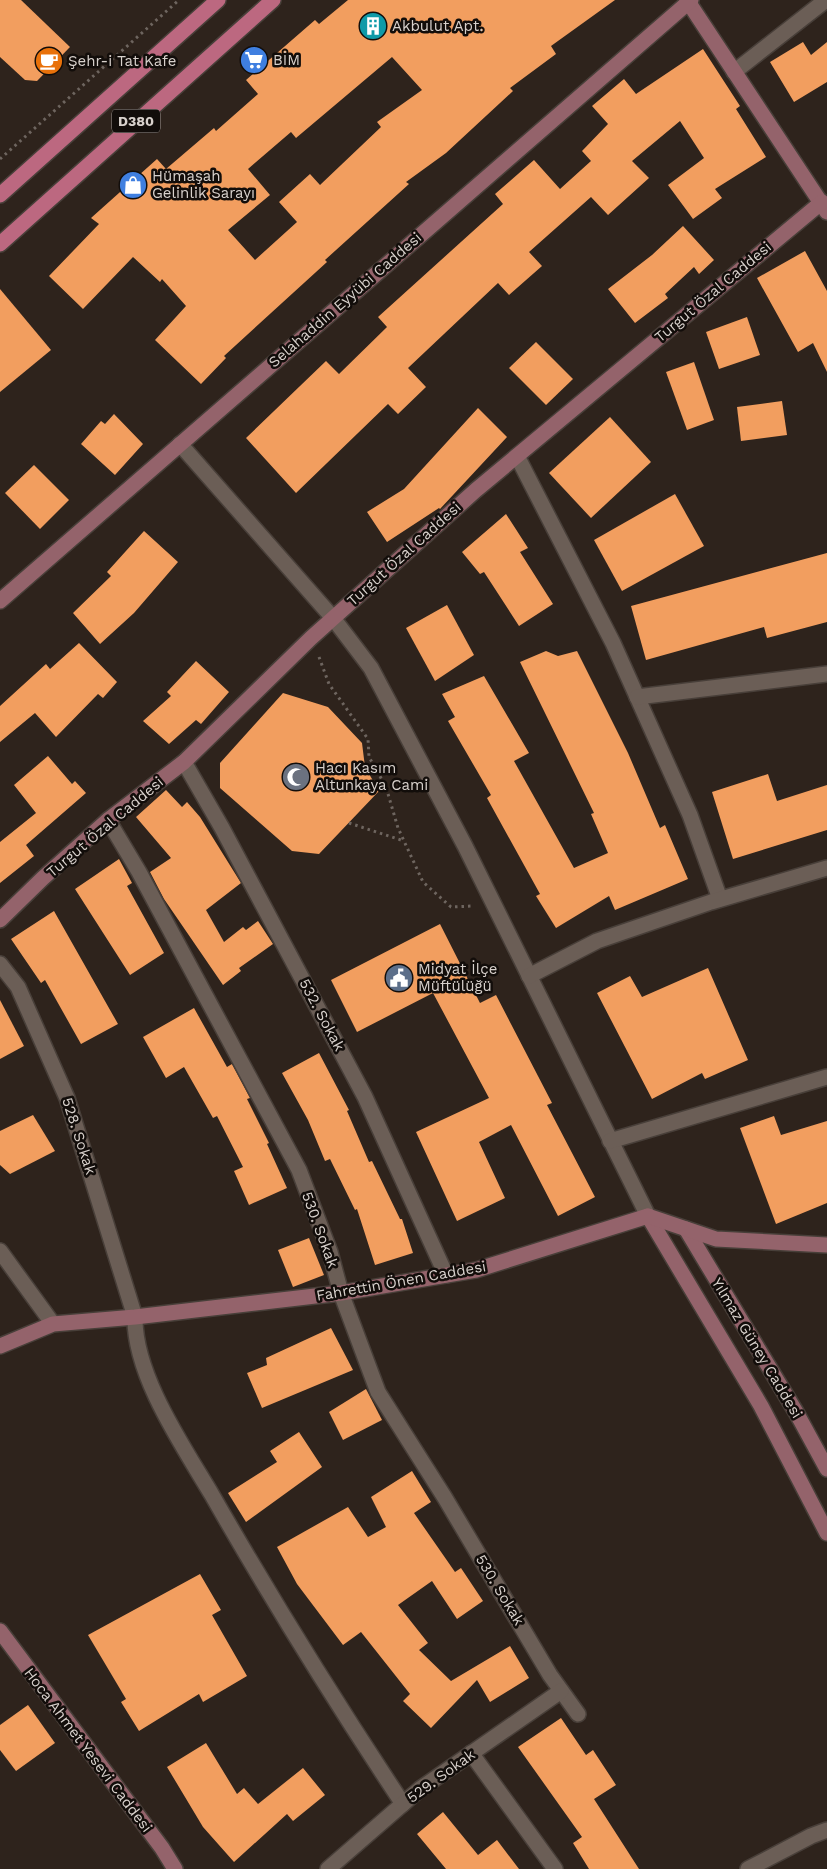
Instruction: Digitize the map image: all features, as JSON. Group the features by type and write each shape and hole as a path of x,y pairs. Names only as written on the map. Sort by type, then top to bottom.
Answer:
{"main road":[{"name":"D380","path":"0,195 218,0"},
{"name":"D380","path":"0,244 274,0"}],"street":[{"path":"734,72 826,0"},
{"path":"689,1 734,72 825,204"},
{"name":"Selahaddin Eyyübi Caddesi","path":"0,601 689,1"},
{"name":"Turgut Özal Caddesi","path":"0,920 43,878 108,820 184,762 311,638 517,456 825,204"},
{"path":"180,444 333,618 372,668 494,905 648,1216 761,1406 827,1533"},
{"path":"517,456 613,643 690,815 720,899"},
{"path":"637,697 827,674"},
{"name":"532. Sokak","path":"184,762 222,828 365,1097 446,1275"},
{"name":"530. Sokak","path":"108,820 139,872 299,1170 330,1252 341,1293 378,1392 561,1691 578,1714"},
{"path":"529,976 597,940 720,899 827,868"},
{"name":"528. Sokak","path":"0,964 18,986 67,1098 135,1317 135,1337 159,1404 245,1554 359,1738 403,1804"},
{"path":"610,1141 827,1077"},
{"path":"648,1216 716,1239 827,1245"},
{"name":"Fahrettin Önen Caddesi","path":"0,1346 53,1324 135,1317 341,1293 476,1270 648,1216"},
{"name":"Yılmaz Güney Caddesi","path":"686,1229 796,1412 827,1469"},
{"path":"0,1251 53,1324"},
{"name":"Hoca Ahmet Yesevi Caddesi","path":"0,1631 162,1848 175,1869"},
{"name":"529. Sokak","path":"328,1869 420,1789 561,1691"},
{"path":"471,1753 555,1869"},
{"path":"748,1869 811,1836 827,1830"}],"path":[{"path":"0,159 179,0"},
{"path":"311,638 329,684 368,739 369,757 386,787 404,841 423,882 450,907 494,905"},
{"path":"349,822 404,841"}],"building":[{"path":"0,0 21,0 70,47 37,81 25,80 0,57"},
{"path":"348,0 615,0 551,46 556,54 510,88 513,91 446,153 406,182 409,184 325,260 327,262 224,356 226,358 201,384 155,340 186,306 162,279 160,282 133,257 83,309 49,276 99,224 91,218 157,159 166,169 214,128 216,131 258,94 246,80 315,20 319,24","holes":["392,57 422,90 377,122 381,127 320,185 310,174 279,202 297,222 255,260 228,230 270,195 248,169 291,132 296,138"]},
{"path":"803,42 811,55 827,42 827,82 794,102 770,62"},
{"path":"703,49 740,106 736,109 766,157 715,189 722,198 693,219 668,185 704,158 680,121 632,161 649,178 608,215 591,197 529,252 542,266 509,295 498,283 408,368 426,387 398,414 388,404 296,493 246,438 326,361 339,374 387,327 378,317 503,204 495,194 534,160 560,189 591,161 582,151 608,124 592,106 624,79 636,94"},
{"path":"683,226 714,260 699,274 694,267 665,294 668,298 635,323 608,289 652,255"},
{"path":"805,251 827,291 827,372 813,343 798,352 757,278"},
{"path":"0,289 51,350 0,392"},
{"path":"747,317 760,355 719,369 706,332"},
{"path":"536,342 573,379 546,405 509,368"},
{"path":"694,362 714,420 687,430 666,372"},
{"path":"782,401 787,435 741,441 737,407"},
{"path":"478,408 507,437 440,509 387,542 367,512 404,489"},
{"path":"114,414 143,444 115,475 81,444 101,421 105,424"},
{"path":"610,417 651,462 591,518 549,473"},
{"path":"34,465 69,500 40,529 5,493"},
{"path":"675,494 704,546 622,591 594,540"},
{"path":"506,514 528,548 520,552 553,604 519,626 484,572 480,574 462,552"},
{"path":"144,531 178,562 134,613 100,644 73,613 111,576 107,572"},
{"path":"827,553 827,622 767,638 764,627 646,660 631,606"},
{"path":"447,605 474,655 435,681 406,628"},
{"path":"79,643 117,682 103,698 98,694 56,737 35,713 0,742 0,706 46,664 50,669"},
{"path":"546,651 558,656 577,651 628,753 660,828 665,825 688,879 615,910 609,896 556,928 536,896 540,894 487,798 491,795 448,721 455,717 442,694 484,676 529,753 514,761 574,868 608,853 591,814 594,813 520,662"},
{"path":"196,661 229,692 201,724 196,720 169,744 143,721 171,696 167,692"},
{"name":"Hacı Kasım Altunkaya Cami","path":"283,693 328,707 362,743 365,767 379,791 319,854 292,851 220,788 220,763"},
{"path":"48,756 72,784 75,781 86,793 26,845 34,856 0,883 0,842 36,813 14,785"},
{"path":"768,774 777,801 827,785 827,830 733,859 712,792"},
{"path":"166,790 182,807 187,802 200,817 241,883 206,910 224,942 243,927 246,930 258,921 273,944 239,968 241,971 223,985 164,899 150,872 171,858 136,817"},
{"path":"119,859 132,883 127,886 164,953 130,975 75,889"},
{"path":"54,911 118,1024 81,1044 45,980 41,983 11,939"},
{"path":"440,924 480,1003 496,995 552,1103 547,1105 595,1197 558,1216 511,1125 479,1142 505,1198 457,1221 416,1132 489,1098 433,993 357,1032 331,980"},
{"path":"708,968 748,1060 705,1079 702,1073 652,1099 597,993 630,976 642,997"},
{"path":"0,1000 24,1046 0,1059"},
{"path":"194,1008 227,1067 232,1064 250,1098 247,1099 269,1143 267,1144 287,1188 249,1205 234,1171 243,1167 217,1116 213,1118 184,1067 166,1078 143,1037"},
{"path":"319,1053 349,1110 347,1111 369,1162 372,1161 400,1219 402,1219 413,1253 375,1265 357,1209 355,1210 330,1159 325,1161 308,1120 282,1073"},
{"path":"33,1115 55,1151 10,1174 0,1165 0,1131"},
{"path":"774,1116 781,1135 827,1121 827,1203 776,1224 740,1128"},
{"path":"309,1238 324,1275 293,1287 278,1250"},
{"path":"331,1328 353,1370 262,1408 247,1373 267,1365 266,1358"},
{"path":"366,1389 382,1420 343,1440 329,1412"},
{"path":"299,1432 322,1467 246,1522 228,1493 277,1462 270,1451"},
{"path":"412,1471 431,1502 414,1513 455,1572 461,1568 483,1601 457,1619 432,1581 398,1605 428,1643 419,1650 451,1681 510,1646 529,1678 490,1702 477,1680 431,1728 403,1701 410,1694 361,1632 343,1645 297,1584 277,1547 348,1507 368,1537 386,1527 371,1497"},
{"path":"200,1574 221,1610 212,1615 247,1676 203,1702 199,1694 139,1731 121,1702 126,1699 88,1635"},
{"path":"28,1705 55,1743 16,1771 0,1750 0,1725"},
{"path":"561,1718 586,1755 593,1750 616,1785 594,1799 639,1869 589,1869 573,1843 582,1837 518,1747"},
{"path":"206,1743 237,1794 244,1788 258,1804 303,1768 325,1795 293,1821 287,1814 234,1862 203,1827 167,1767"},
{"path":"443,1812 478,1855 497,1840 519,1869 446,1869 417,1834"}],"place":[{"name":"Akbulut Apt.","path":"373,26"},
{"name":"BİM","path":"254,60"},
{"name":"Şehr-i Tat Kafe","path":"49,61"},
{"name":"Hümaşah Gelinlik Sarayı","path":"133,185"},
{"name":"Hacı Kasım Altunkaya Cami","path":"296,777"},
{"name":"Midyat İlçe Müftülüğü","path":"399,978"}]}
